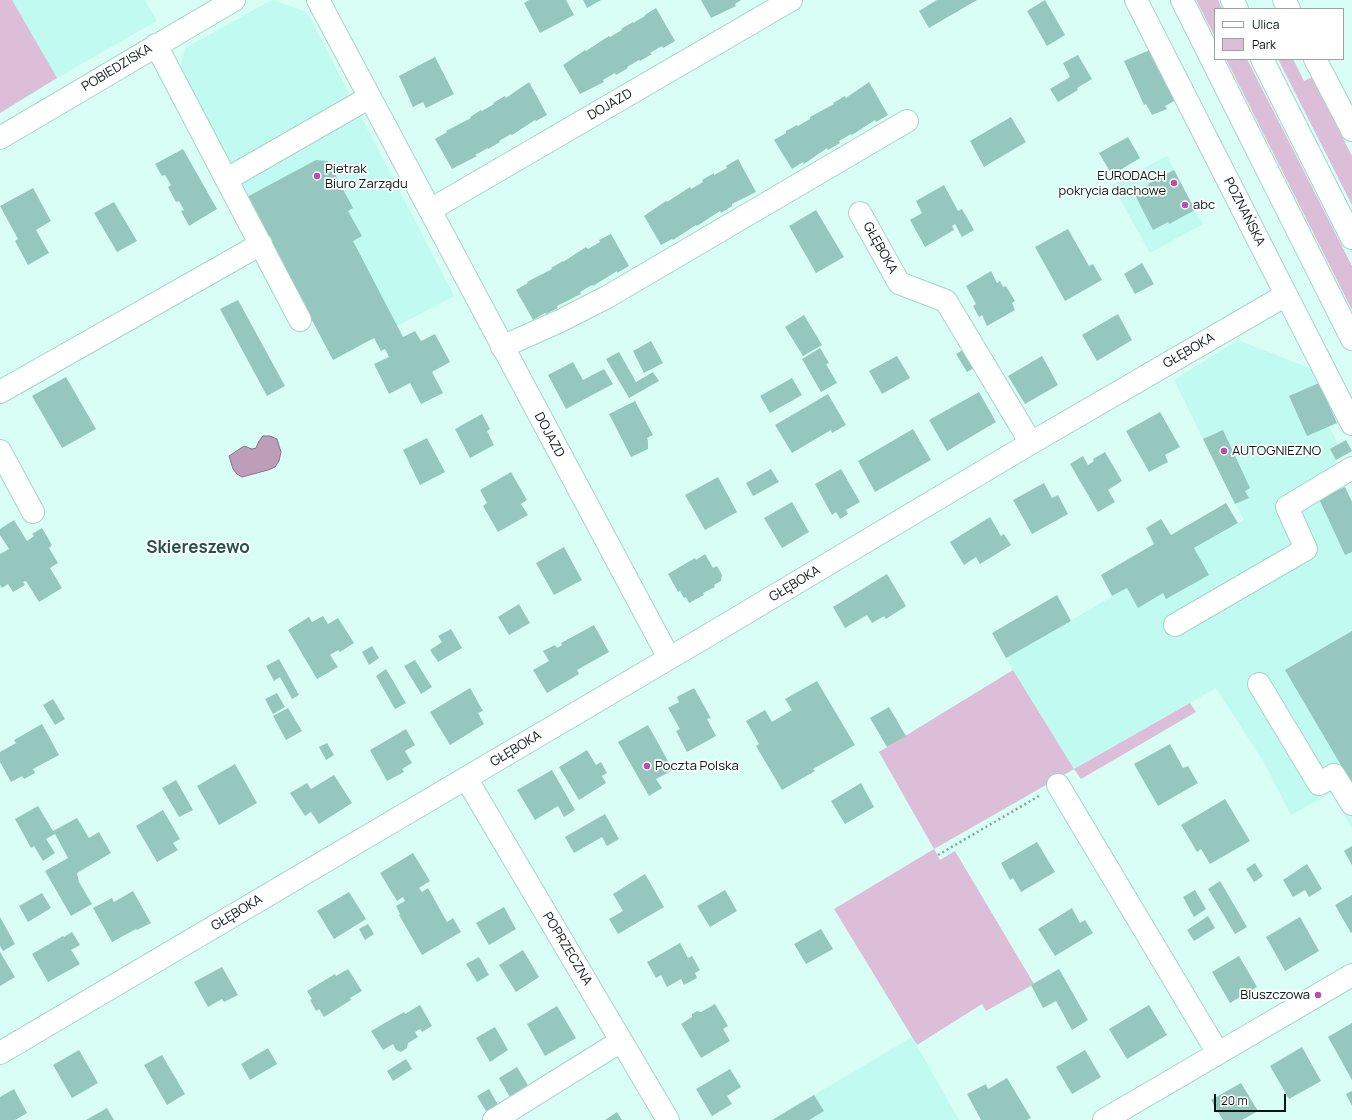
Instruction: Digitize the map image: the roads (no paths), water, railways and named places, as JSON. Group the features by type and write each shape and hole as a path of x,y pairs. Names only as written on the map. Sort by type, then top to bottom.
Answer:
{"street":[{"name":"POBIEDZISKA","path":"0,138 234,0"},
{"name":"DOJAZD","path":"318,0 669,658"},
{"name":"DOJAZD","path":"430,210 791,0"},
{"name":"POZNAŃSKA","path":"1136,0 1352,424"},
{"path":"1182,0 1352,339"},
{"path":"156,45 300,320"},
{"path":"1263,60 1352,238"},
{"path":"1316,60 1352,130"},
{"path":"227,179 370,97"},
{"path":"502,347 560,321 607,297 907,121"},
{"name":"GŁĘBOKA","path":"860,213 899,283 946,301 1031,443"},
{"path":"0,392 261,244"},
{"name":"GŁĘBOKA","path":"0,1053 1031,443 1286,295"},
{"path":"0,451 33,512"},
{"path":"1176,625 1306,549 1287,507 1352,468"},
{"path":"1259,684 1319,784 1334,775 1352,804"},
{"name":"POPRZECZNA","path":"466,778 668,1120"},
{"path":"1058,785 1218,1053"},
{"path":"1104,1120 1352,975"},
{"path":"494,1120 621,1041"}],"place":[{"name":"Pietrak Biuro Zarządu","path":"317,176"},
{"name":"EURODACH pokrycia dachowe","path":"1174,183"},
{"name":"abc","path":"1185,205"},
{"name":"AUTOGNIEZNO","path":"1224,451"},
{"name":"Poczta Polska","path":"647,766"},
{"name":"Bluszczowa","path":"1318,995"}],"district":[{"name":"Skiereszewo","path":"198,548"}]}
